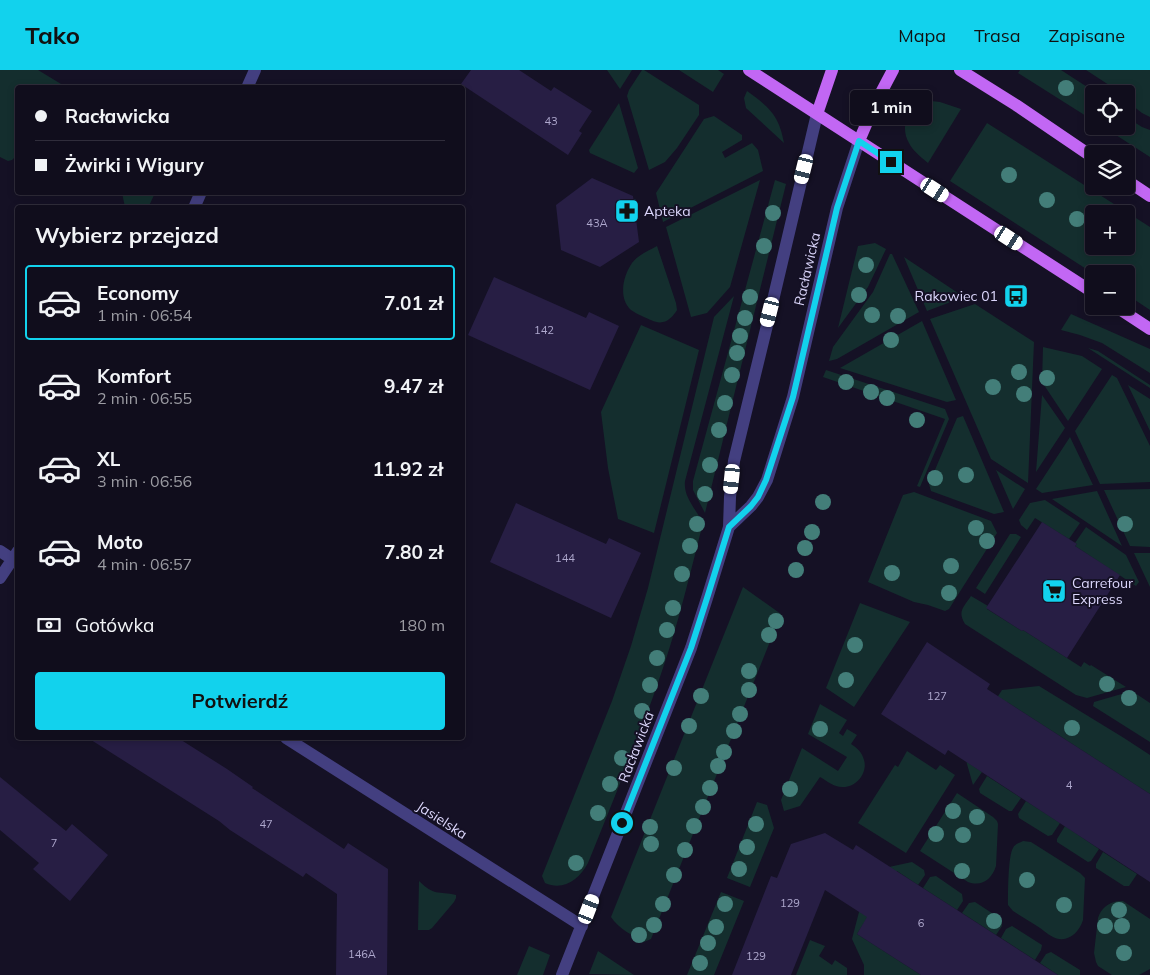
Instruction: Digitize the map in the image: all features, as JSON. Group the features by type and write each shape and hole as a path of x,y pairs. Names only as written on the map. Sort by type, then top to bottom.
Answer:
{"main road":[{"path":"749,70 1085,287"},
{"name":"Racławicka","path":"817,114 832,70"},
{"name":"Racławicka","path":"859,141 874,106 893,70"},
{"path":"960,70 1085,152"},
{"path":"1135,186 1150,196"},
{"path":"1129,315 1150,329"}],"street":[{"path":"248,85 255,70"},
{"name":"Racławicka","path":"562,975 691,648 729,527 734,461 817,114"},
{"name":"Racławicka","path":"729,527 751,506 758,497 766,480 793,397 837,208 859,141"},
{"path":"0,551 15,558"},
{"path":"0,578 15,559"},
{"name":"Jasielska","path":"289,740 582,926"}],"green space":[{"path":"0,70 38,70 63,85 15,85 15,157 8,161 0,157"},
{"path":"607,70 632,70 620,89"},
{"path":"642,70 699,105 699,115 677,148 665,162 649,170 627,96"},
{"path":"679,70 718,70 724,74 713,92"},
{"path":"1020,70 1061,70 1085,86 1085,115 1018,73"},
{"path":"1086,70 1150,70 1150,117 1135,108 1135,85 1109,85"},
{"path":"747,91 772,112 779,125 784,143 746,108 744,98"},
{"path":"931,101 961,109 928,163 911,146 905,133 905,123 909,114 916,106"},
{"path":"619,103 638,168 634,173 590,153 589,150"},
{"path":"714,116 742,135 742,140 722,152 725,158 752,143 758,150 763,171 663,222 656,193 704,119"},
{"path":"987,123 1085,186 1085,195 1100,195 1116,205 1085,205 1085,255 1135,255 1135,217 1150,227 1150,310 1135,300 1135,265 1085,265 1085,268 950,181"},
{"path":"1135,123 1150,130 1150,157 1135,147 1135,145 1131,145 1116,135 1135,135"},
{"path":"760,180 730,287 707,313 691,317 666,227"},
{"path":"775,180 786,184 705,513 693,490 693,481"},
{"path":"123,195 154,195 149,205 125,205"},
{"path":"875,243 886,249 868,287 838,328 858,246"},
{"path":"657,246 677,310 669,319 661,322 651,320 631,310 624,299 623,293 626,274 634,260"},
{"path":"890,254 892,254 919,312 837,359 829,361 833,347 873,292"},
{"path":"904,257 964,297 927,311"},
{"path":"734,296 685,481 688,498 703,523 684,599 667,656 635,746 588,863 575,879 564,885 558,886 545,883 542,876 612,701 631,646 648,588 714,317"},
{"path":"975,304 1034,342 1028,483 991,459 930,319"},
{"path":"1071,314 1150,349 1150,373 1102,343 1061,330"},
{"path":"922,321 956,400 947,402 840,368"},
{"path":"641,325 699,350 654,533 618,519 608,468 601,412"},
{"path":"1043,347 1082,356 1102,369 1068,421 1042,382"},
{"path":"1088,348 1098,351 1150,385 1150,388"},
{"path":"826,370 945,409 949,419 920,487 917,486 945,419 823,377"},
{"path":"1112,375 1117,378 1150,446 1150,482 1100,484 1075,431"},
{"path":"1128,385 1150,399 1150,431"},
{"path":"1042,395 1065,428 1036,472"},
{"path":"963,416 1004,512 994,514 931,491 929,484 957,418"},
{"path":"1070,437 1093,485 1042,493 1036,489"},
{"path":"996,470 1025,489 1013,509"},
{"path":"1150,489 1150,547 1130,546 1104,490"},
{"path":"1097,491 1122,546 1052,499"},
{"path":"914,492 991,521 997,533 949,609 945,611 914,602 868,582 903,495"},
{"path":"1045,500 1080,523 1069,539 1035,518 1027,530 1021,525 1019,520 1030,503"},
{"path":"1086,527 1126,555 1139,582 1136,586 1075,546 1077,544 1075,543"},
{"path":"1010,534 1016,534 1021,537 985,594 976,588"},
{"path":"1134,553 1150,553 1150,587"},
{"path":"743,587 781,614 651,939 644,942 622,928 611,917"},
{"path":"971,596 988,606 987,609 1081,667 1084,662 1091,665 1126,687 1087,698 1076,695 965,624 962,612"},
{"path":"860,603 910,622 854,707 826,688"},
{"path":"1039,686 1150,755 1150,794 1007,702 967,762 982,772 973,785 963,750 1002,690"},
{"path":"1132,691 1150,703 1150,742 1093,706 1094,702"},
{"path":"820,704 847,720 839,733 843,736 847,729 857,735 851,744 862,755 865,765 864,770 860,779 847,787 836,786 820,777 800,806 784,811 781,800 802,748 838,771 847,757 808,734"},
{"path":"907,751 936,770 940,765 955,775 906,853 858,823 895,765 898,767"},
{"path":"987,776 1021,798 1012,811 980,793 979,789"},
{"path":"957,793 993,817 998,824 996,866 992,875 982,883 968,882 920,851"},
{"path":"1026,801 1060,823 1052,835 1048,836 1019,818 1018,814"},
{"path":"757,802 767,805 774,828 750,887 727,878"},
{"path":"1065,826 1099,849 1091,861 1088,862 1057,842"},
{"path":"1023,841 1031,842 1085,878 1083,920 1079,929 1068,938 1058,939 1051,936 1013,911 1008,905 1011,852 1015,846"},
{"path":"1103,852 1137,874 1129,886 1124,886 1096,868 1096,864"},
{"path":"912,862 924,870 925,875 918,885 897,871 857,934 921,975 864,975 864,965 852,939 859,912 889,867"},
{"path":"936,876 962,894 963,901 957,910 923,888 930,877"},
{"path":"419,881 433,891 456,895 454,902 429,930 418,930"},
{"path":"721,892 744,901 714,975 687,975"},
{"path":"1118,901 1123,901 1150,919 1150,969 1139,975 1112,975 1098,966 1096,962 1094,953 1098,918 1105,907"},
{"path":"975,902 1001,919 1002,926 996,935 962,913 969,903"},
{"path":"1012,926 1042,945 1035,960 1001,938 1006,929"},
{"path":"810,940 825,946 819,956 832,965 835,960 847,968 847,975 796,975"},
{"path":"529,946 550,955 543,975 517,975"},
{"path":"598,951 634,975 589,974"},
{"path":"1051,952 1080,970 1080,975 1058,975 1040,963 1046,954"}],"building":[{"path":"471,70 519,70 551,91 554,87 592,111 579,131 582,133 568,155 461,84"},
{"path":"592,178 633,196 639,242 600,267 561,250 556,205"},
{"path":"494,277 586,318 589,312 619,326 590,390 468,335"},
{"path":"516,503 606,544 609,538 641,553 611,618 490,562"},
{"name":"Carrefour Express","path":"1042,522 1120,575 1067,658 986,608"},
{"path":"927,642 990,684 987,689 1150,794 1150,882 948,750 945,755 881,714"},
{"path":"91,740 181,740 344,849 348,843 388,869 387,975 336,975 337,894 306,873 303,877"},
{"path":"0,777 66,831 72,824 108,855 70,901 33,869 39,863 0,830"},
{"path":"825,833 853,850 856,845 1058,975 921,975 857,934 867,917 825,890 791,975 732,975 771,876 777,878 791,844"}],"place":[{"name":"Apteka","path":"627,211"},
{"name":"Rakowiec 01","path":"1016,296"},
{"name":"Carrefour Express","path":"1054,591"}],"route":[{"path":"622,823 691,648 729,527 758,497 779,443 793,397 837,208 859,141 891,162"}]}
